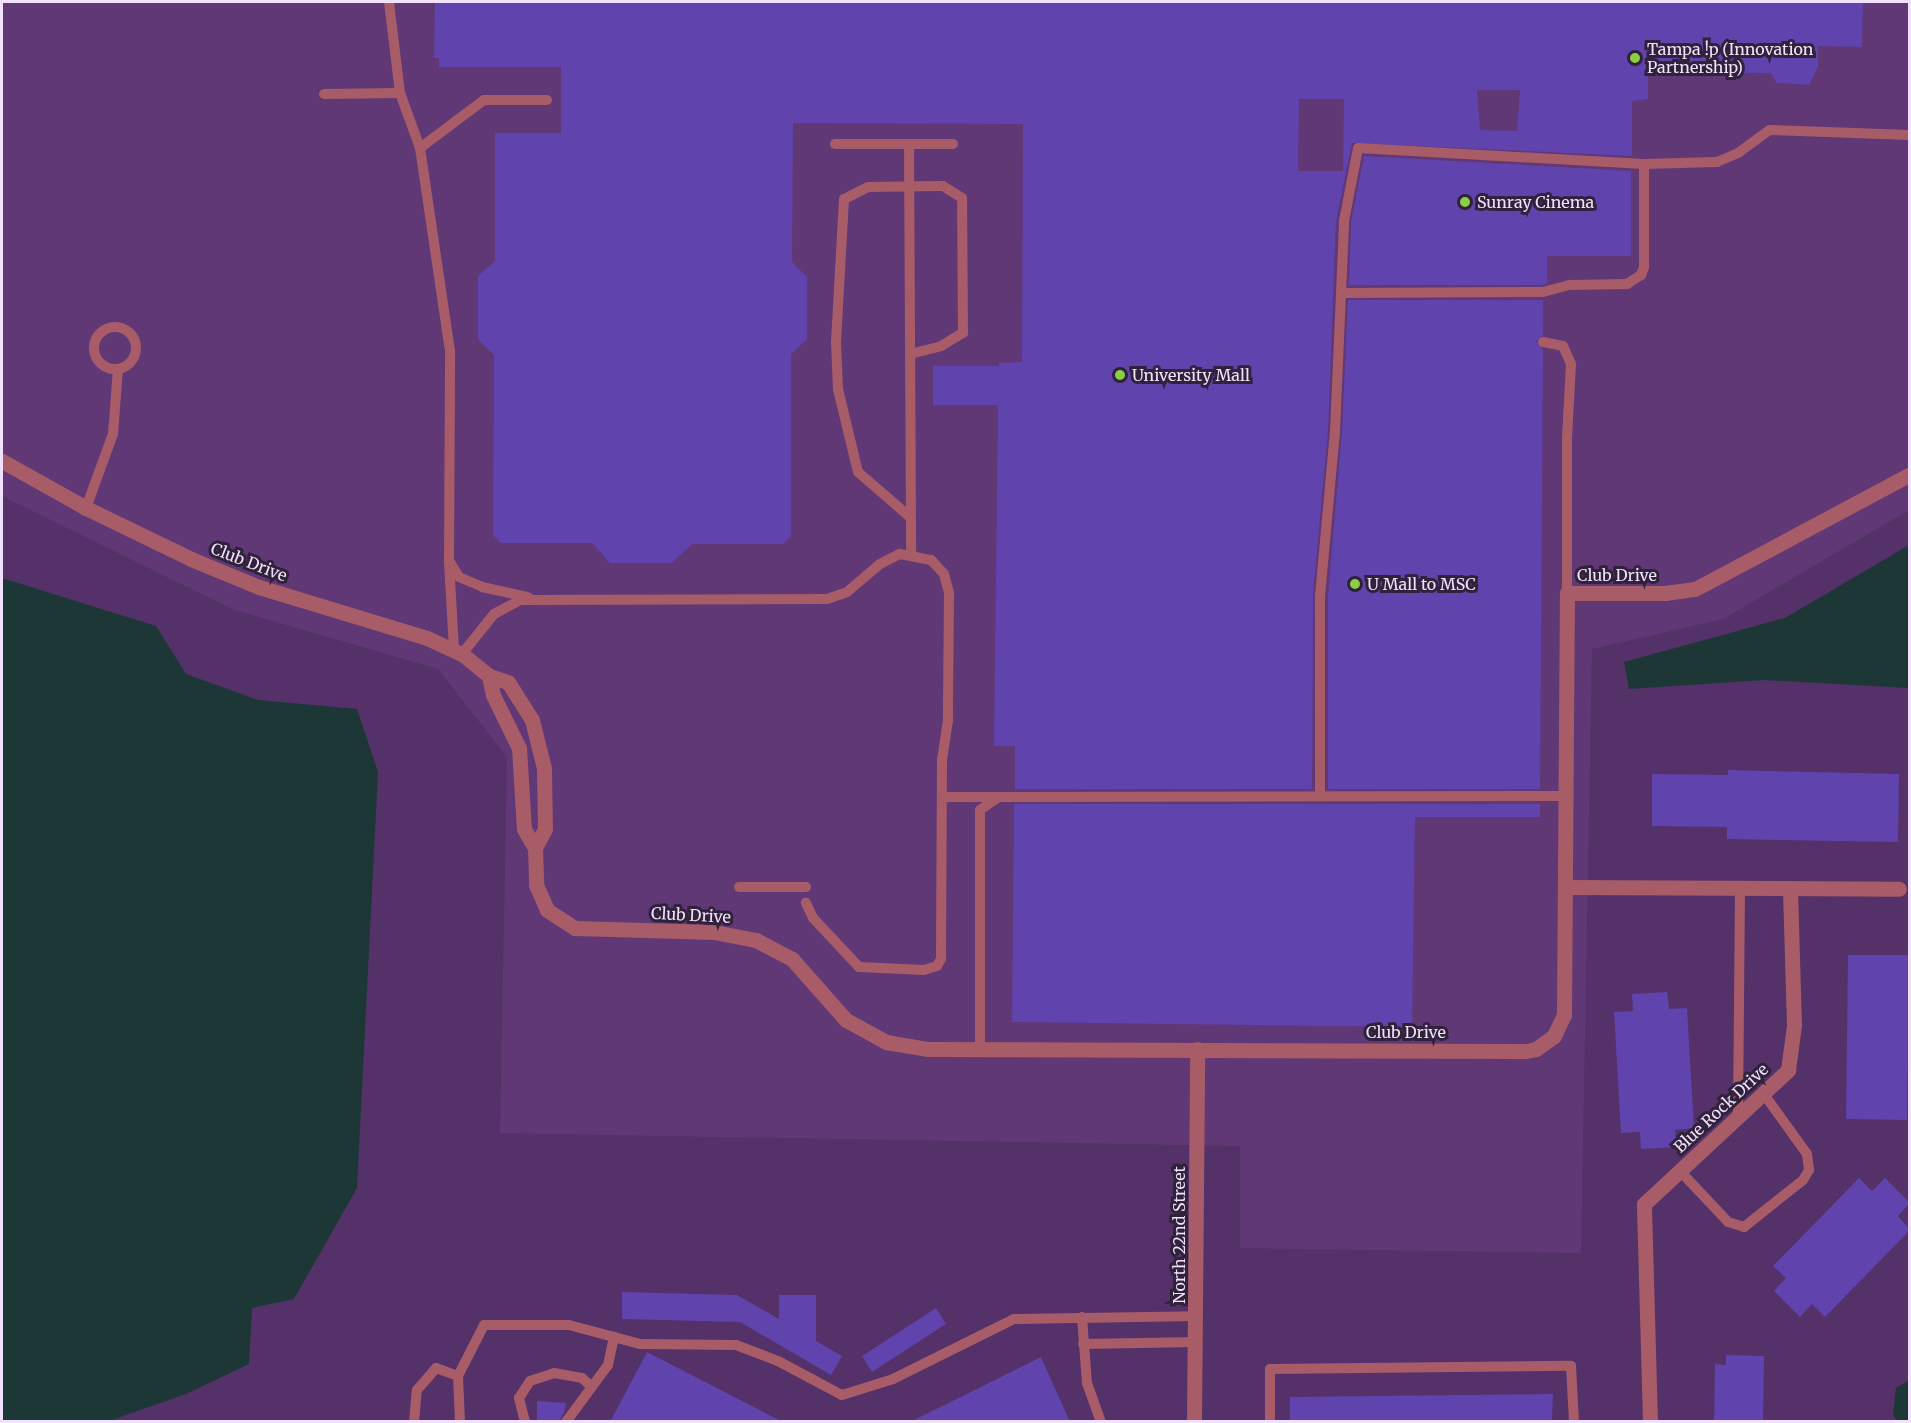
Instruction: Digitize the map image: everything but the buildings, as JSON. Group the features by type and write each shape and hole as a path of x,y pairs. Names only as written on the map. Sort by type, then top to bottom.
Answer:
{"street":[{"name":"Club Drive","path":"2,461 86,508 250,583 458,652 489,676 508,682 525,706 538,737 544,768 545,829 535,848"},
{"name":"Club Drive","path":"489,676 493,695 519,748 524,829 535,848 539,899 560,921 588,930 714,932 756,940 792,959 846,1020 866,1033 906,1047 980,1049 1536,1049 1554,1036 1564,1015 1567,593 1665,593 1695,589 1910,474"},
{"path":"1565,887 1899,889"},
{"name":"Blue Rock Drive","path":"1650,1422 1644,1204 1788,1070 1794,1025 1790,888"},
{"name":"North 22nd Street","path":"1194,1422 1197,1342 1197,1049"}],"lane":[{"path":"389,2 400,93 420,148 450,351 449,561 458,652"},
{"path":"324,94 400,93"},
{"path":"420,148 484,100 547,100"},
{"path":"1320,796 1320,596 1335,431 1344,221 1358,148 1644,165 1717,162 1738,153 1770,130 1910,135"},
{"path":"835,144 953,144"},
{"path":"909,144 911,554"},
{"path":"1343,293 1543,292 1570,285 1618,285 1635,281 1644,267 1644,165"},
{"path":"910,354 941,346 963,333 962,198 943,186 868,187 844,199 836,342 838,389 858,472 910,517"},
{"path":"109,327 123,328 136,344 130,363 118,369 104,366 95,356 98,335 109,327"},
{"path":"1543,342 1563,346 1571,364 1567,439 1567,593"},
{"path":"86,508 114,434 118,369"},
{"path":"449,561 459,577 482,587 534,598 827,599 847,592 890,559 911,554 939,567 949,593 949,711 942,797 942,952 937,966 924,970 859,967 813,918 806,903"},
{"path":"458,652 495,614 513,603 534,598"},
{"path":"980,1049 980,810 989,800 1015,792"},
{"path":"942,797 1566,796"},
{"path":"739,887 806,887"},
{"path":"1738,1117 1740,888"},
{"path":"1680,1171 1728,1221 1744,1227 1803,1180 1809,1170 1807,1154 1763,1093"},
{"path":"460,1422 458,1376 484,1325 569,1325 640,1344 736,1345 778,1361 842,1395 893,1379 1014,1318 1197,1316"},
{"path":"1082,1317 1087,1383 1101,1422"},
{"path":"566,1422 613,1356 614,1337"},
{"path":"1083,1344 1197,1342"},
{"path":"1270,1422 1270,1369 1571,1366 1574,1422"},
{"path":"414,1422 417,1390 436,1368 458,1376"},
{"path":"525,1422 519,1398 530,1381 554,1373 582,1378 592,1387"}],"shaded area":[{"path":"2,2 1909,2 1909,510 1723,619 1592,649 1581,1253 1240,1248 1240,1146 500,1133 507,757 438,669 232,609 2,496"},
{"path":"1909,545 1909,688 1764,680 1629,689 1624,662 1785,618"},
{"path":"2,578 156,626 186,674 258,700 357,709 378,772 357,1188 294,1299 252,1308 249,1364 186,1394 109,1421 2,1421"},
{"path":"1909,1380 1909,1421 1897,1421 1893,1415 1896,1388"}],"place":[{"name":"Tampa !p (Innovation Partnership)","path":"1635,58"},
{"name":"Sunray Cinema","path":"1465,202"},
{"name":"University Mall","path":"1120,375"},
{"name":"U Mall to MSC","path":"1355,584"}]}
